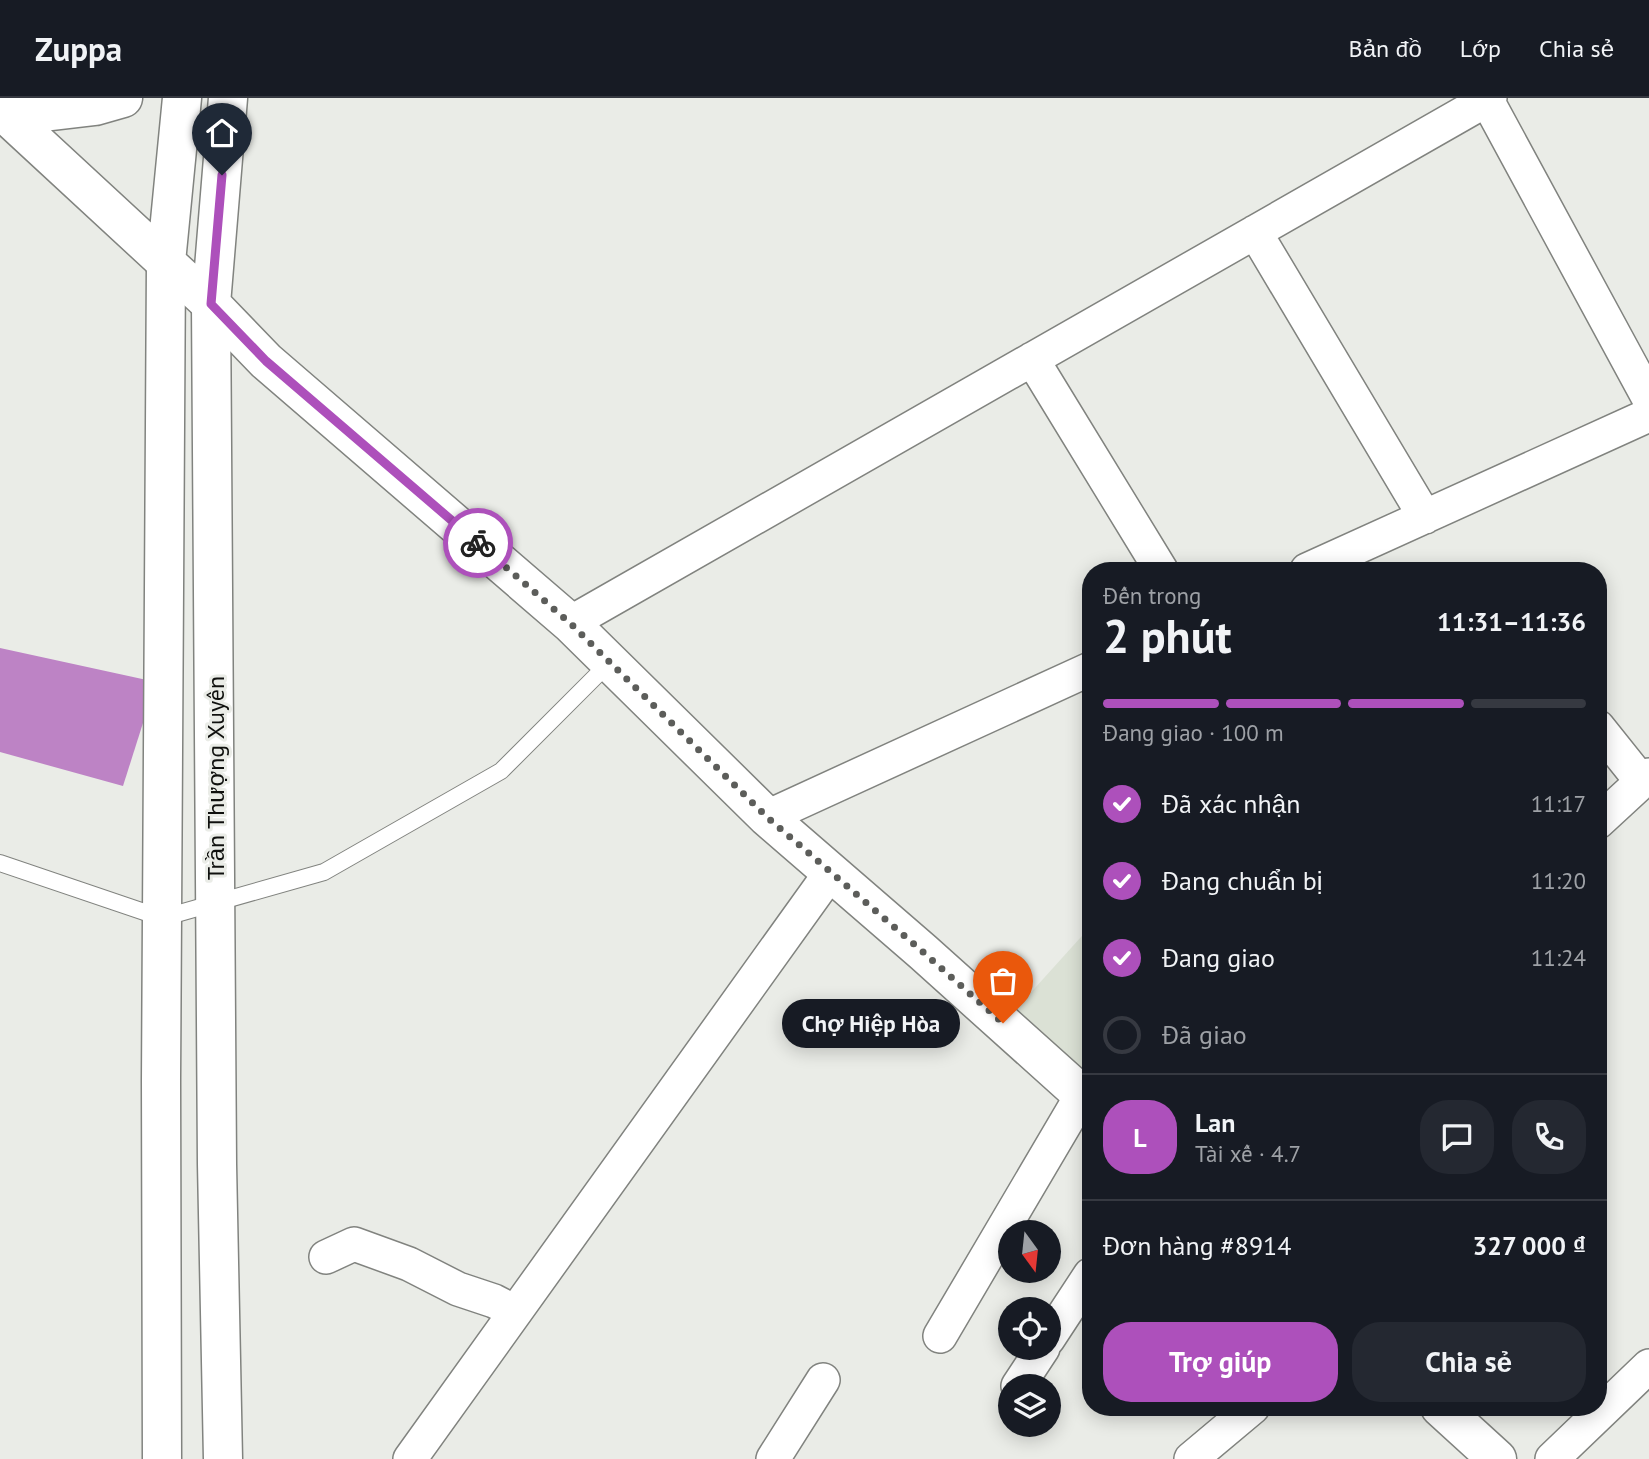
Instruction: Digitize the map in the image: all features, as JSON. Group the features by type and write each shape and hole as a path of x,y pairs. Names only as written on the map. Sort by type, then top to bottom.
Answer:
{"main road":[{"path":"0,103 44,112 95,106 122,98"},
{"path":"162,1459 161,1080 166,262 182,98"},
{"name":"Trần Thượng Xuyên","path":"223,1459 217,1164 211,304 228,98"},
{"path":"0,109 211,304 266,361 570,623 767,817 1082,1094"},
{"path":"1450,1416 1497,1459"}],"street":[{"path":"570,623 1489,99 1649,399"},
{"path":"1255,232 1425,517"},
{"path":"1032,359 1156,562"},
{"path":"1325,562 1649,415"},
{"path":"767,817 1082,673"},
{"path":"1607,737 1645,778 1607,814"},
{"path":"410,1459 831,872"},
{"path":"940,1336 1082,1105"},
{"path":"326,1257 354,1244 409,1264 458,1289 494,1301 515,1312"},
{"path":"1061,1319 1082,1287"},
{"path":"1607,1406 1649,1366"},
{"path":"774,1459 822,1380"},
{"path":"1191,1459 1242,1416"},
{"path":"1552,1459 1597,1416"}],"lane":[{"path":"0,863 162,918 324,872 501,771 610,662"}],"shaded area":[{"path":"0,648 156,682 123,786 0,752"},
{"path":"1082,936 1082,1069 1015,1010"}],"way so far":[{"path":"478,543 570,623 767,817 1003,1023"}],"place":[{"name":"Chợ Hiệp Hòa","path":"1003,1023"}],"route":[{"path":"222,175 211,304 266,361 478,543"}]}
